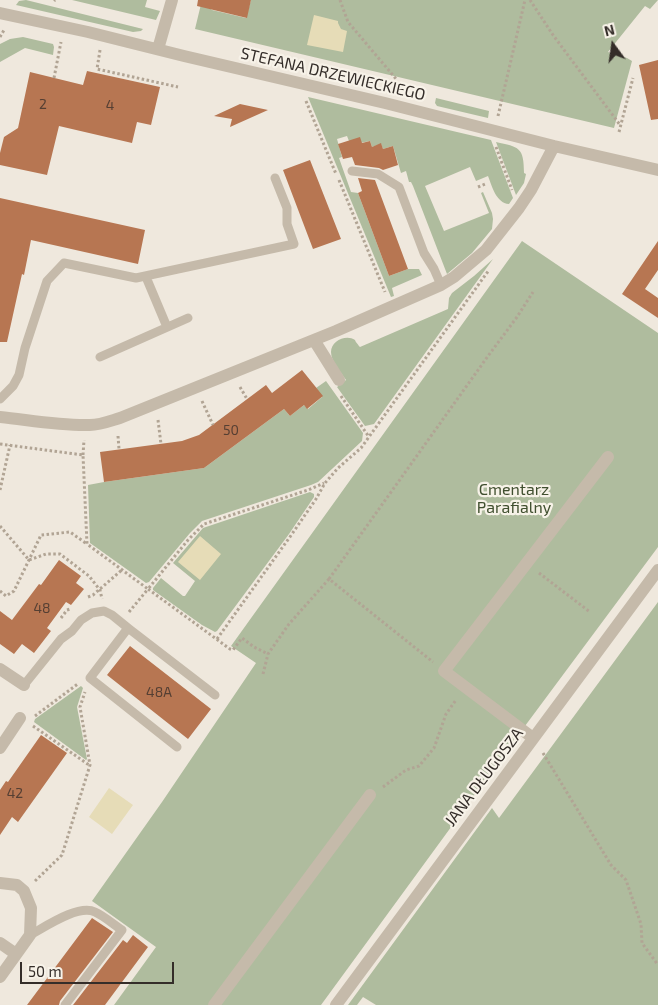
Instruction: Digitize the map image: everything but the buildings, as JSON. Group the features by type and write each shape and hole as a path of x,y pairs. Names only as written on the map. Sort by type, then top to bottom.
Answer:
{"street":[{"path":"158,49 172,0"},
{"name":"STEFANA DRZEWIECKIEGO","path":"0,12 658,170"},
{"path":"0,417 60,424 91,425 104,423 314,340 440,284 464,270 486,250 531,190 554,146"},
{"path":"314,340 339,386"},
{"path":"533,738 444,671 608,456"},
{"name":"JANA DŁUGOSZA","path":"336,1005 658,570"},
{"path":"0,669 24,685"},
{"path":"0,748 4,734 24,721"},
{"path":"214,1005 370,795"},
{"path":"0,883 17,885 24,891 31,908 30,935 0,977"},
{"path":"0,943 16,954"}],"lane":[{"path":"352,171 378,174 399,187 424,253 434,269 440,284"},
{"path":"0,399 13,386 19,374 25,348 47,282 64,263 136,278 294,244 287,224 286,208 275,178"},
{"path":"146,277 167,327"},
{"path":"100,357 188,318"},
{"path":"24,685 61,639 72,631 81,620 92,613 104,611 112,614 215,695"},
{"path":"128,628 90,678 177,747"},
{"path":"30,935 73,913 85,910 95,912 122,930 65,1005"}],"path":[{"path":"340,0 348,22 397,80"},
{"path":"497,120 525,0"},
{"path":"530,0 553,36 620,125"},
{"path":"0,37 4,29 12,30"},
{"path":"53,39 69,43"},
{"path":"54,78 62,41"},
{"path":"93,48 101,50 97,69 178,87"},
{"path":"619,132 633,78"},
{"path":"298,83 391,306"},
{"path":"494,141 513,192"},
{"path":"478,187 485,184"},
{"path":"217,639 297,527 325,483 338,468 361,448 490,270"},
{"path":"263,674 268,654 289,624 329,579 517,317 532,292"},
{"path":"339,386 369,437"},
{"path":"199,396 213,425"},
{"path":"157,412 161,444"},
{"path":"118,435 119,449"},
{"path":"0,444 83,456 87,544"},
{"path":"0,490 10,445"},
{"path":"121,621 188,540 204,524 325,483"},
{"path":"0,526 29,560"},
{"path":"0,591 6,596 14,591 41,535 70,532 230,649 233,650 242,638 268,654"},
{"path":"29,560 46,554 60,554 89,576 100,590 104,611"},
{"path":"527,564 590,612"},
{"path":"84,599 100,590 122,570"},
{"path":"329,579 444,671"},
{"path":"65,613 73,607"},
{"path":"90,678 79,683 24,721 90,765"},
{"path":"24,891 62,855 90,765 80,707 90,678"},
{"path":"370,795 406,770 419,766 434,748 446,714 466,688"},
{"path":"533,738 611,865 626,880 641,924 642,943 658,965"}],"green space":[{"path":"26,0 143,29 133,32 16,5 19,1"},
{"path":"72,0 147,0 145,7 160,11 156,20"},
{"path":"202,0 212,10 246,18 251,0 658,0 650,9 645,6 608,52 632,61 614,128 195,29"},
{"path":"23,37 53,44 53,55 25,48 0,62 0,44 10,39"},
{"path":"308,97 491,140 513,198 509,204 501,201 495,193 488,176 476,181 470,167 425,186 444,231 489,213 481,193 483,192 492,213 492,229 472,253 447,274 413,186 409,182 406,171 401,173 393,146 383,149 381,144 372,147 370,141 360,143 349,141 347,136 337,139 342,157 339,158 351,192 358,193 389,276 408,269 419,269 422,275 392,288 394,296 391,297"},
{"path":"436,98 489,111 488,118 437,106 435,103"},
{"path":"496,142 515,147 523,158 524,173 526,174 524,183 516,195"},
{"name":"Cmentarz Parafialny","path":"522,241 658,333 658,547 321,1005 114,1005 156,947 92,901 256,663 231,646"},
{"path":"493,259 374,424 365,426 337,387 346,380 333,359 331,352 333,345 343,338 351,338 360,347 448,309 449,298 452,293"},
{"path":"326,381 363,433 362,441 318,482 202,521 149,582 146,583 90,543 88,485 204,468 284,409 290,416 304,405 308,409 322,397 316,388"},
{"path":"310,492 314,494 314,497 217,631 215,632 202,625 153,590 161,578 185,596 195,581 173,563 203,528"},
{"path":"658,602 658,1005 376,1005 363,997 357,1005 348,1005 492,808 499,818"},
{"path":"81,686 83,688 77,707 86,760 34,722 35,719"}],"sand":[{"path":"314,15 338,21 341,29 347,31 343,52 307,45"},
{"path":"200,536 221,554 200,580 178,562"},
{"path":"109,788 133,805 112,834 89,817"}]}
